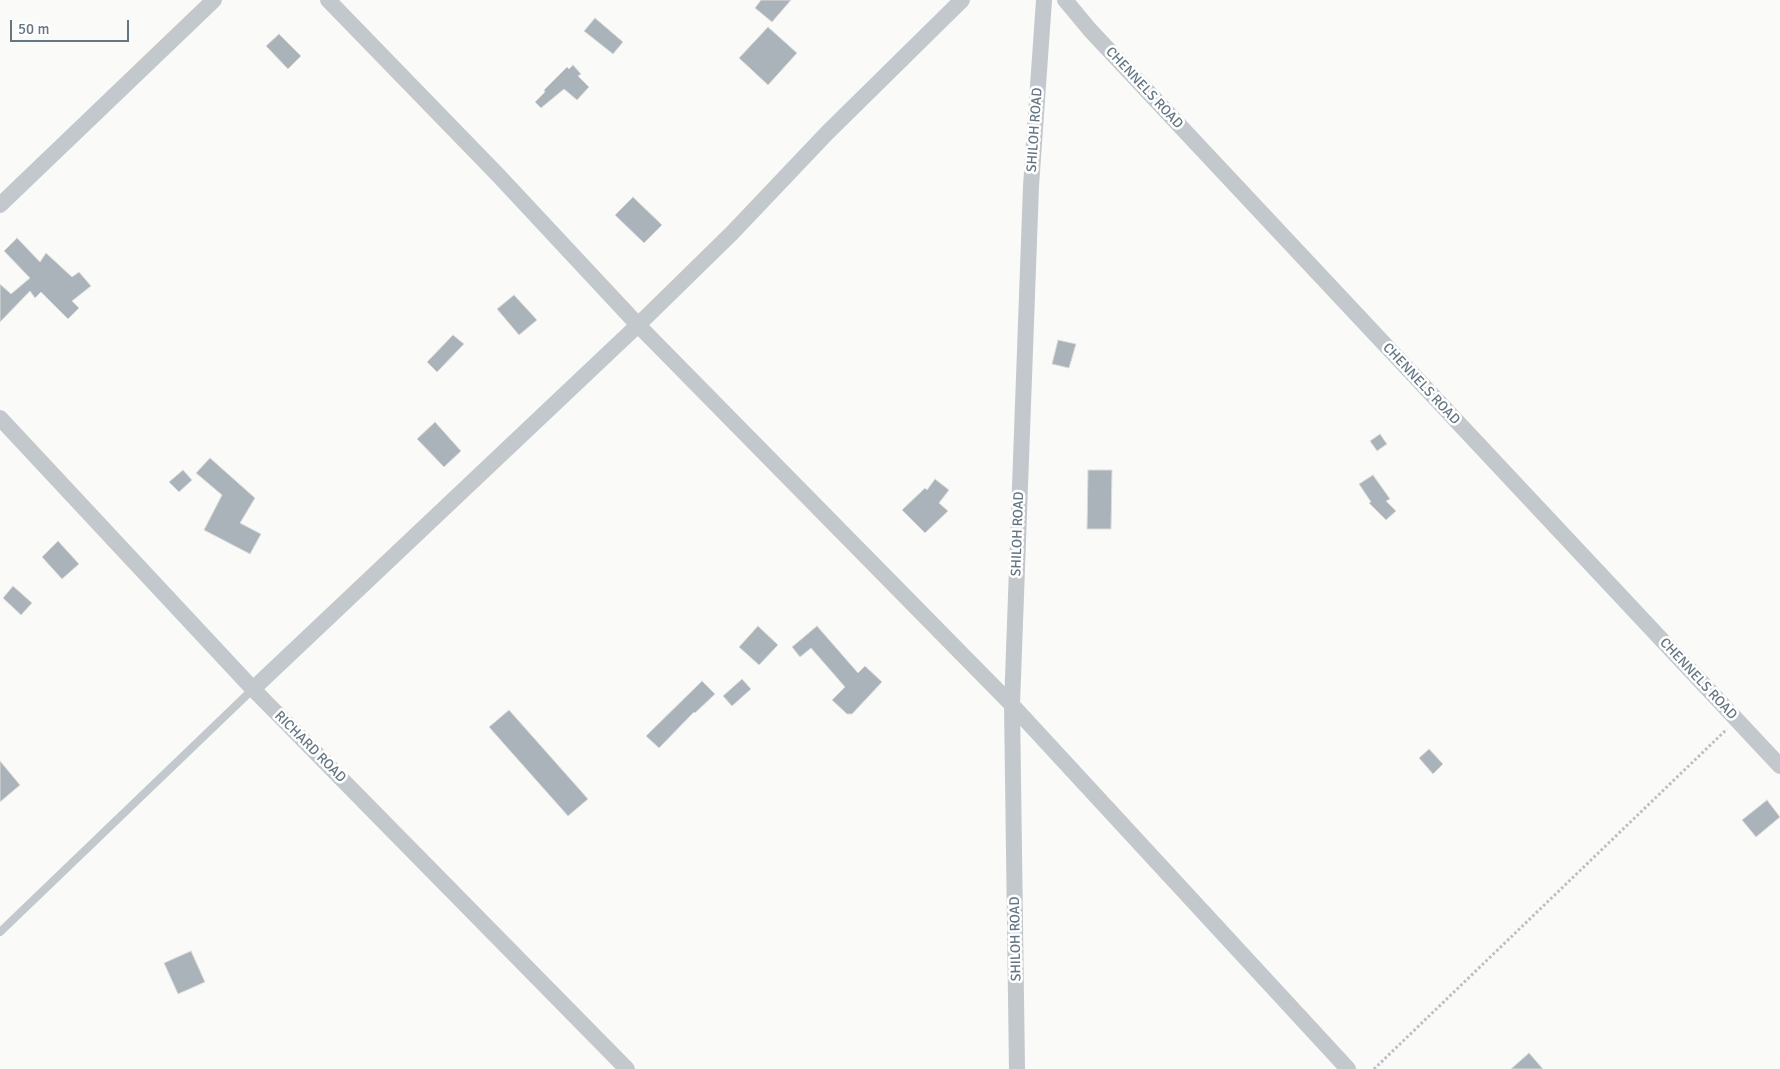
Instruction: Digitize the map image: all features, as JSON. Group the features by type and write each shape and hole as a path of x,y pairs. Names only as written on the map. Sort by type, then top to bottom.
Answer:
{"street":[{"path":"0,205 214,0"},
{"path":"328,0 498,175 638,325 1012,705 1348,1069"},
{"path":"253,689 638,325 732,233 827,133 962,0"},
{"name":"SHILOH ROAD","path":"1017,1069 1012,705 1031,186 1044,0"},
{"name":"CHENNELS ROAD","path":"1065,0 1096,38 1780,766"},
{"name":"RICHARD ROAD","path":"0,418 253,689 628,1069"}],"lane":[{"path":"0,932 253,689"}],"path":[{"path":"1374,1069 1736,720"}],"building":[{"path":"761,0 791,0 772,22 755,8"},
{"path":"595,18 623,42 613,54 584,31"},
{"path":"768,27 797,53 768,85 739,58"},
{"path":"279,34 301,56 288,69 266,46"},
{"path":"573,65 581,74 578,76 589,87 577,100 564,89 541,108 535,102 567,67 569,69"},
{"path":"633,197 662,225 644,243 615,215"},
{"path":"17,238 40,262 46,253 72,277 79,272 91,286 72,301 79,308 68,319 41,292 35,298 30,291 0,322 0,284 11,294 30,278 4,251"},
{"path":"514,295 537,320 519,335 497,309"},
{"path":"453,335 464,344 437,372 427,362"},
{"path":"1058,340 1076,344 1069,368 1052,364"},
{"path":"435,422 461,451 444,467 417,439"},
{"path":"1380,434 1387,444 1377,451 1370,441"},
{"path":"210,458 255,498 240,523 261,534 250,554 204,530 222,495 196,473"},
{"path":"183,470 192,480 179,492 169,482"},
{"path":"1088,470 1112,470 1111,529 1087,529"},
{"path":"1373,475 1390,499 1386,501 1396,511 1386,520 1369,503 1371,502 1359,484"},
{"path":"935,479 949,490 939,503 948,511 925,533 902,510 925,488 927,490"},
{"path":"58,541 79,564 62,579 42,557"},
{"path":"13,586 32,603 21,615 3,598"},
{"path":"758,626 778,645 759,665 739,647"},
{"path":"817,626 858,673 865,666 882,682 852,714 847,714 832,700 845,687 811,648 800,657 792,647"},
{"path":"742,679 751,689 732,706 723,696"},
{"path":"702,681 715,694 694,712 659,748 646,736"},
{"path":"509,710 588,799 568,816 489,727"},
{"path":"1429,749 1443,764 1433,774 1419,758"},
{"path":"0,761 20,785 0,802"},
{"path":"1767,800 1780,817 1756,837 1742,820"},
{"path":"191,951 205,982 178,994 164,963"},
{"path":"1529,1053 1543,1069 1511,1069"}]}
